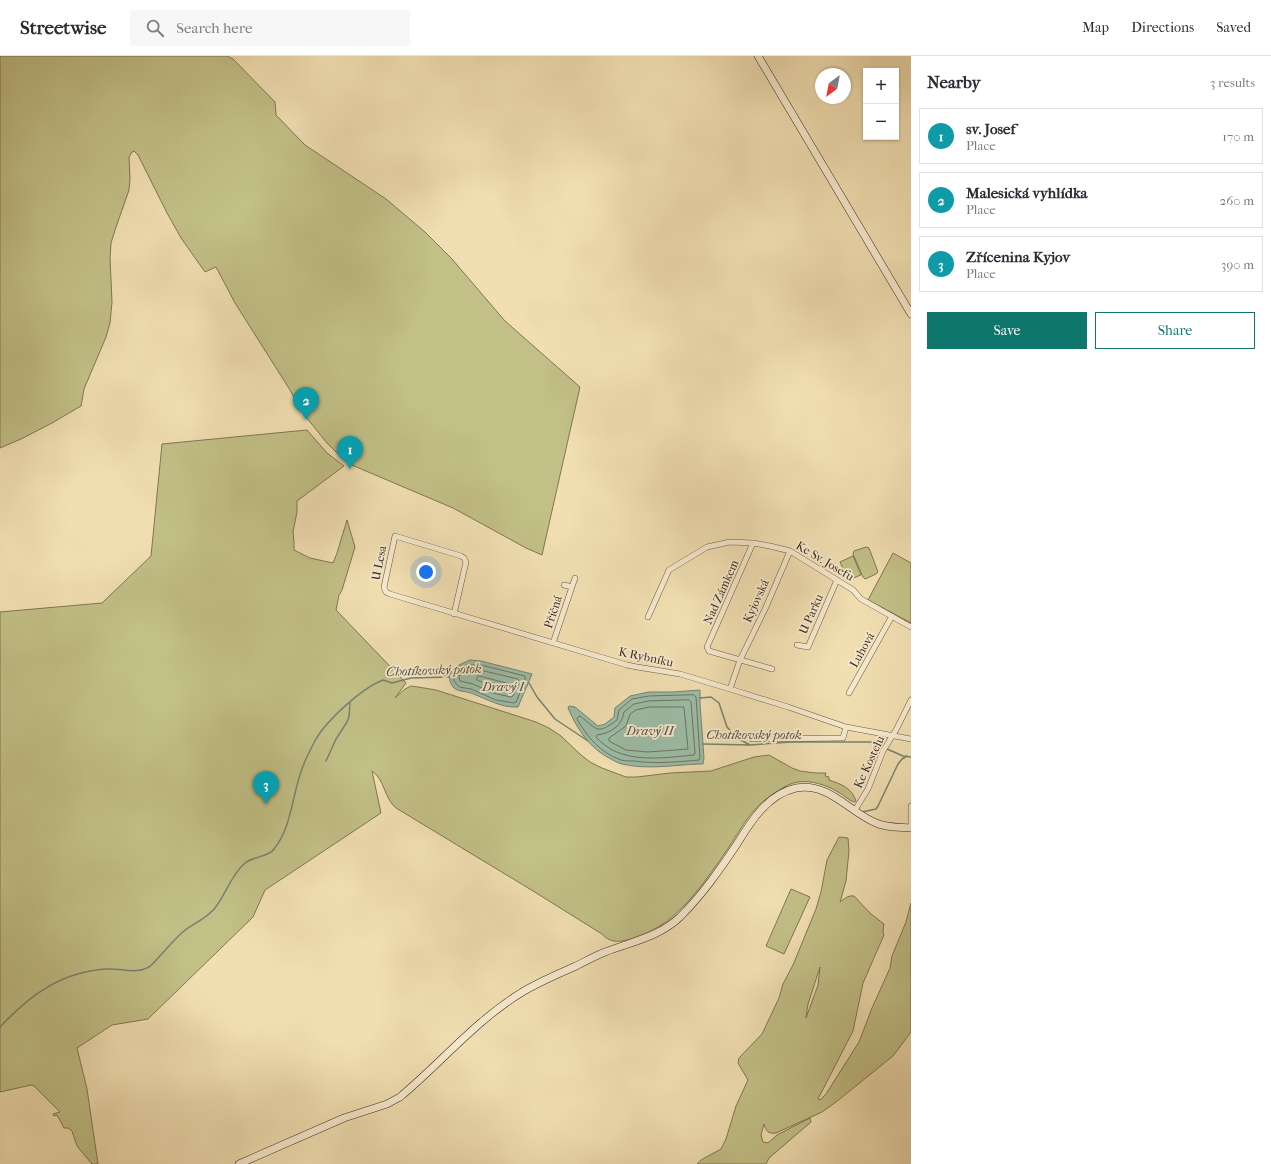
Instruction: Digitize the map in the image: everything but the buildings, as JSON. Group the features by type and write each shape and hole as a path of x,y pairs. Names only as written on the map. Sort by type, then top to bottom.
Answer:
{"street":[{"path":"758,56 911,314"},
{"name":"U Lesa","path":"395,536 462,556 464,558 466,562 454,614 386,592 384,587 395,536"},
{"name":"Ke Sv. Josefu","path":"648,617 669,570 706,547 730,542 753,543 790,551 853,590 861,599 911,627"},
{"name":"Nad Zámkem","path":"740,660 708,650 707,647 753,543"},
{"name":"Kyjovská","path":"730,689 740,660 766,607 790,551"},
{"name":"Příčná","path":"553,643 575,578"},
{"name":"U Parku","path":"797,646 808,647 837,580"},
{"name":"Příčná","path":"564,585 572,587"},
{"name":"K Rybníku","path":"454,614 637,668 680,674 788,707 846,727 911,739"},
{"name":"Luhová","path":"849,693 892,616"},
{"path":"740,660 772,669"},
{"name":"Ke Kostelu","path":"855,810 868,789 883,751 911,700"},
{"path":"752,739 843,738 846,727"},
{"path":"239,1164 344,1118 387,1104 400,1097 482,1021 506,1002 542,981 576,965 605,952 647,938 666,928 680,917 710,882 755,817 766,805 780,795 797,788 809,787 820,789 834,796 869,820 880,825 911,828 911,806"}],"shaded area":[{"path":"0,56 227,56 233,59 275,102 276,115 305,145 386,199 425,232 452,259 505,321 580,387 542,555 526,548 453,508 347,463 327,443 302,412 290,390 235,303 216,267 205,272 181,238 138,155 134,151 129,157 129,190 111,243 110,258 112,302 110,323 106,337 84,389 81,406 52,423 0,448"},
{"path":"307,430 327,453 344,466 297,501 297,512 293,532 294,550 310,558 333,563 347,520 355,547 342,590 339,595 336,610 406,683 395,698 411,686 436,690 536,722 561,736 590,762 626,777 711,771 754,757 769,755 800,771 826,773 825,776 829,777 829,780 842,785 849,790 856,801 852,801 829,787 813,782 798,782 783,788 763,801 750,815 695,894 679,911 662,925 653,930 629,939 613,941 396,808 389,799 380,779 372,771 381,813 265,890 253,917 148,1019 112,1025 77,1048 87,1089 98,1164 92,1164 77,1146 72,1131 68,1128 64,1128 57,1115 54,1116 53,1114 60,1112 34,1086 31,1085 0,1092 0,612 102,603 151,556 162,444"},
{"path":"866,547 869,548 878,572 865,579 853,554 854,551"},
{"path":"893,553 911,563 911,623 868,600"},
{"path":"853,556 861,575 848,580 840,562"},
{"path":"839,837 848,838 849,851 846,881 840,902 848,897 854,896 871,914 884,924 884,935 863,983 853,1031 818,1099 820,1100 826,1094 859,1042 890,968 892,956 906,922 911,903 911,1032 893,1056 822,1112 776,1133 768,1132 764,1124 761,1135 763,1142 768,1143 777,1135 810,1118 811,1122 769,1158 766,1164 697,1164 701,1160 721,1149 726,1139 736,1106 748,1080 738,1063 739,1058 762,1034 779,998 783,984 793,965 816,909 827,860","holes":["820,967 818,985 806,1018 808,1004"]},
{"path":"791,889 810,897 784,954 766,946"}],"water":[{"name":"Dravý I","path":"470,660 481,661 532,674 518,707 500,705 471,693 454,688 450,681 450,673 459,665"},
{"name":"Dravý II","path":"700,690 704,758 703,764 641,767 618,763 603,755 585,738 568,708 569,706 575,707 598,726 605,724 614,717 615,708 630,696 649,692"}],"waterway":[{"name":"Chotíkovský potok","path":"0,1027 11,1015 35,995 61,980 90,971 106,969 137,971 150,966 180,934 204,918 215,908 232,879 245,863 272,852 284,833 300,773 306,758 321,731 336,714 355,697 383,680 392,683 411,678 450,677"},
{"name":"Chotíkovský potok","path":"529,683 537,697 555,719 588,741"},
{"path":"700,698 711,697 719,703 727,727 739,739 750,745"},
{"path":"326,761 336,739 347,722 350,703"},
{"name":"Chotíkovský potok","path":"703,744 750,745 791,742 871,742 883,747"},
{"name":"Chotíkovský potok","path":"887,749 903,756 911,757"},
{"path":"862,812 876,809 898,764 907,756"}],"place":[{"name":"Malesická vyhlídka","path":"306,420"},
{"name":"sv. Josef","path":"350,469"},
{"name":"Zřícenina Kyjov","path":"266,804"}]}
